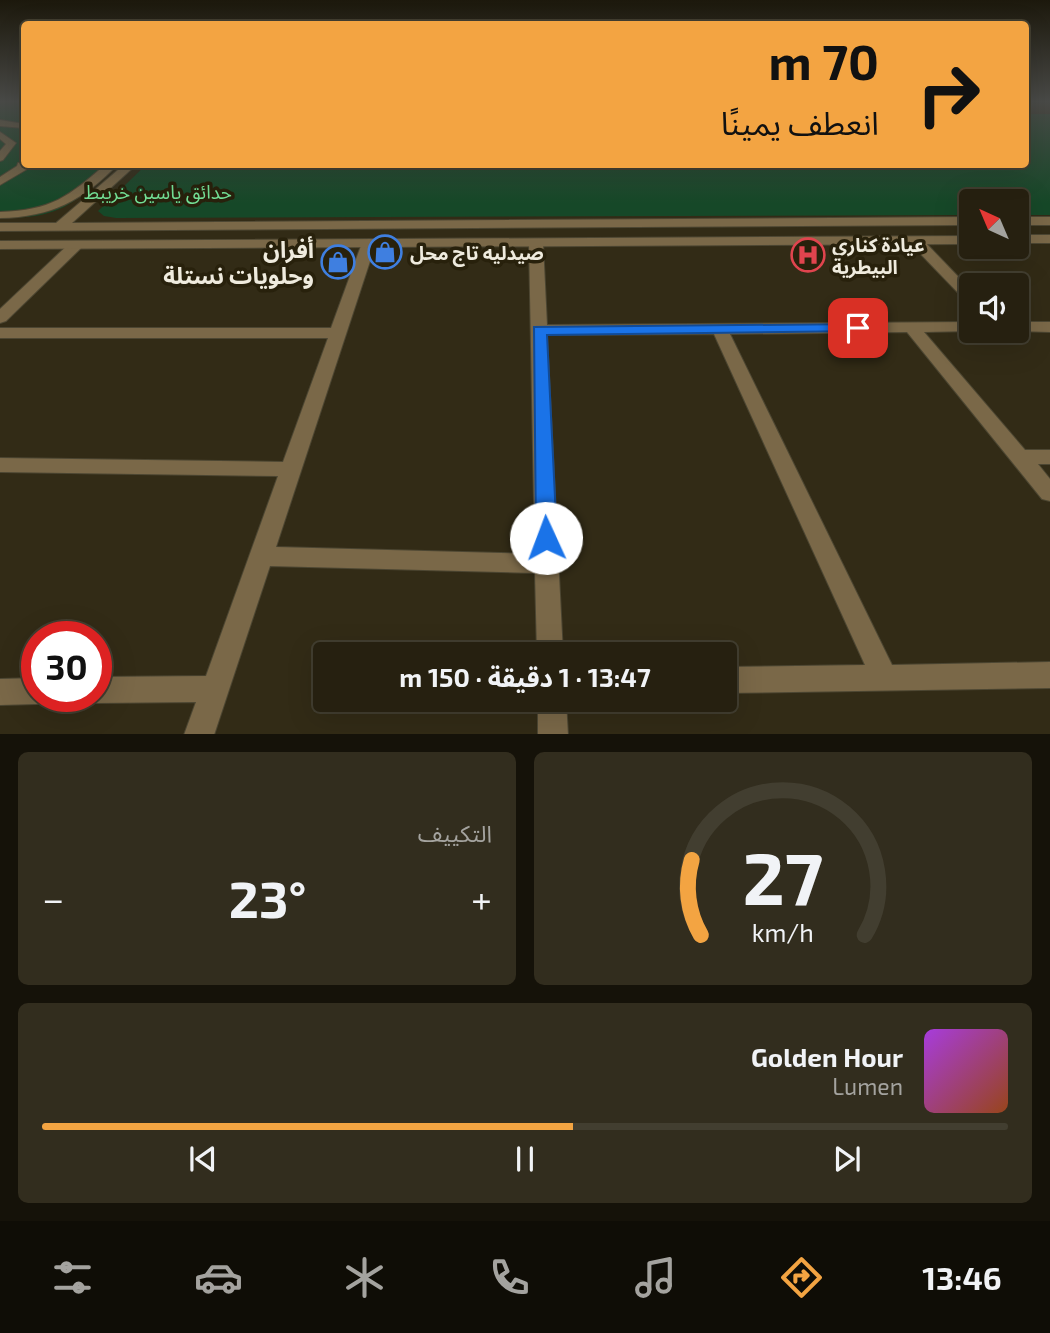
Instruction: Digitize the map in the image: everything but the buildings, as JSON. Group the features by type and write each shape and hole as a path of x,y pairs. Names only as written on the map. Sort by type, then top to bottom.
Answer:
{"street":[{"path":"0,135 11,143 7,153 0,158 21,162"},
{"path":"0,174 21,164"},
{"path":"0,182 21,164"},
{"path":"0,215 38,214 53,210 69,201 108,168"},
{"path":"59,227 127,168"},
{"path":"0,227 959,221"},
{"path":"1029,221 1050,221"},
{"path":"266,244 278,226"},
{"path":"1029,240 1050,239"},
{"path":"0,245 959,240"},
{"path":"916,241 959,286"},
{"path":"199,734 369,243"},
{"path":"537,243 550,642"},
{"path":"0,318 76,245"},
{"path":"539,330 959,327"},
{"path":"1029,327 1050,327"},
{"path":"912,328 1050,493"},
{"path":"720,329 884,677"},
{"path":"0,333 338,333"},
{"path":"1022,457 1050,457"},
{"path":"0,466 291,469"},
{"path":"261,555 547,564"},
{"path":"737,680 1050,675"},
{"path":"112,690 215,688"},
{"path":"0,692 21,691"},
{"path":"552,712 553,734"}],"green space":[{"name":"حدائق ياسين خريبط","path":"0,135 21,135 21,168 114,168 77,199 53,212 0,218"},
{"name":"حدائق ياسين خريبط","path":"1029,135 1050,135 1050,215 1029,215 1029,189 959,189 959,215 104,216 98,211 143,168 1029,168"}],"place":[{"name":"صيدليه تاج محل","path":"385,252"},
{"name":"عيادة كناري البيطرية","path":"808,255"},
{"name":"أفران وحلويات نستلة","path":"338,262"}],"route":[{"path":"546,538 539,330 858,328"}]}
